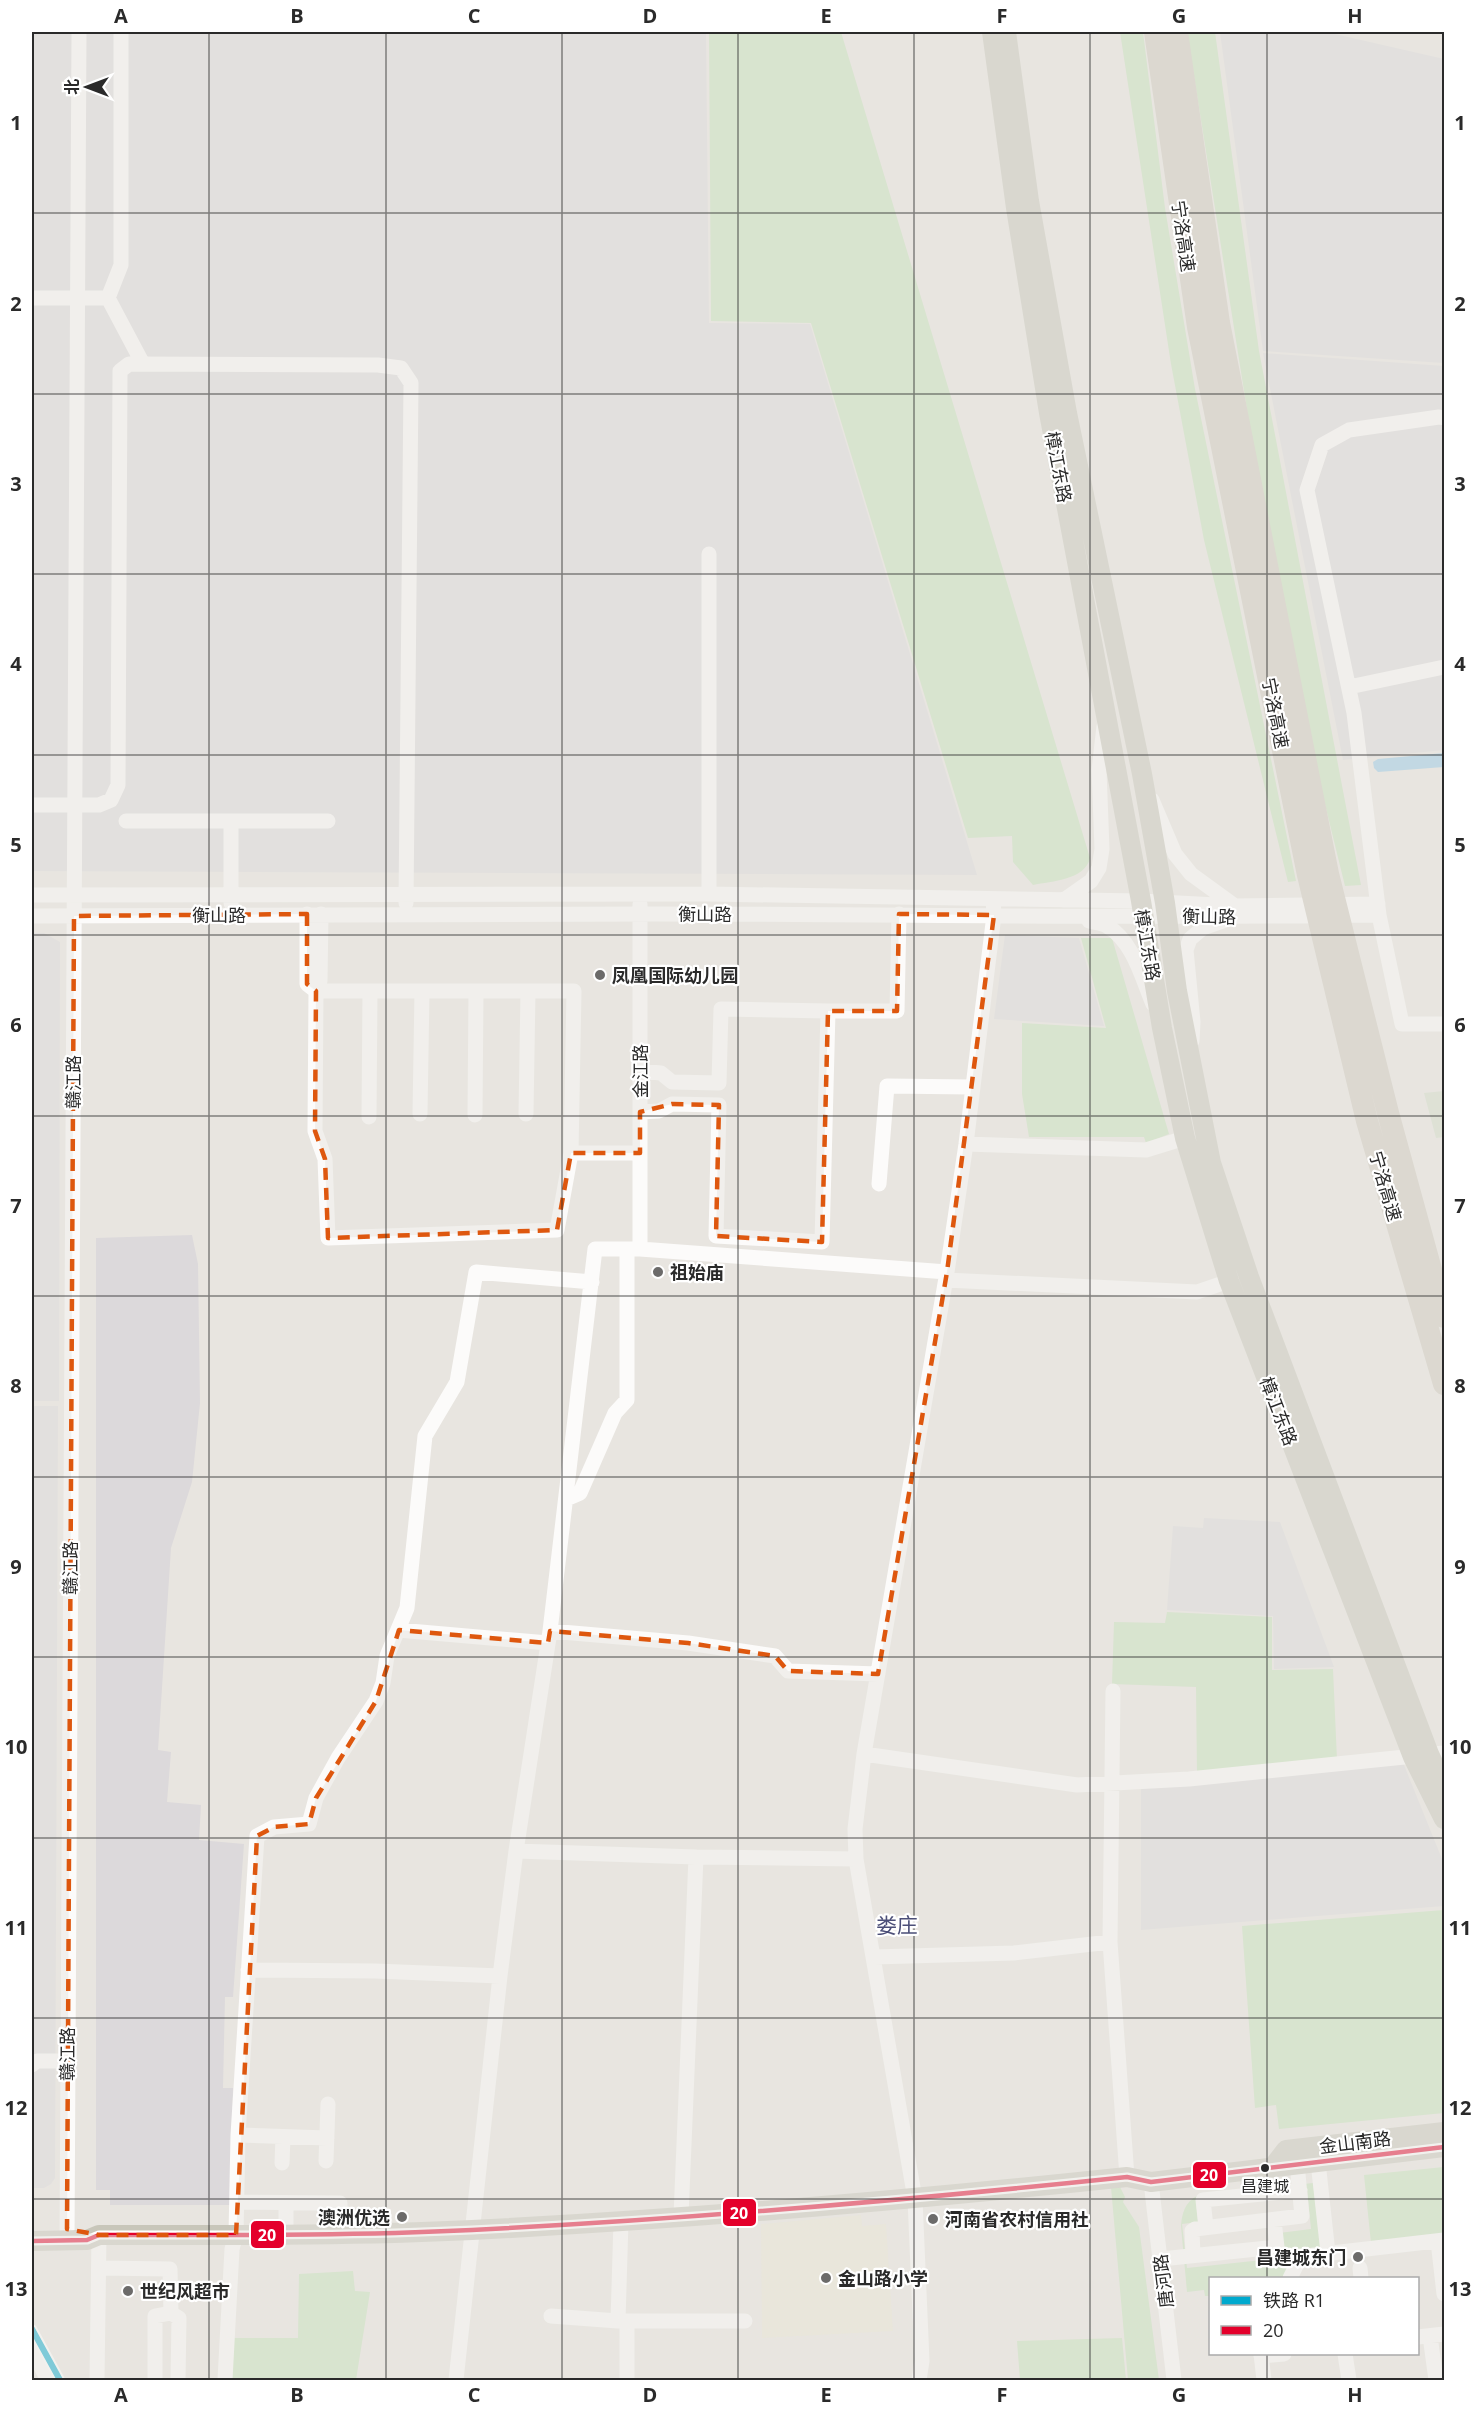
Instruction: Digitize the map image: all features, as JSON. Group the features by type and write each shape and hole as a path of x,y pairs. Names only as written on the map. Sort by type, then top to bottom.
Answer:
{"highway":[{"name":"宁洛高速","path":"1155,32 1198,327 1318,874 1334,939 1388,1113 1444,1317"},
{"name":"宁洛高速","path":"1177,32 1219,323 1318,874"},
{"name":"宁洛高速","path":"1334,939 1367,1121 1444,1384"}],"main road":[{"name":"樟江东路","path":"992,32 1016,208 1049,413 1142,908 1162,1028 1185,1138 1229,1281 1444,1786"},
{"name":"樟江东路","path":"1006,32 1029,201 1067,413 1142,774 1166,909 1177,991 1211,1163 1249,1277 1429,1755 1444,1819"},
{"name":"金山南路","path":"1273,2167 1287,2150 1444,2132"},
{"name":"金山南路","path":"32,2241 88,2230 99,2235 286,2235 471,2230 621,2221 915,2199 1127,2177 1150,2182 1444,2147"},
{"name":"金山南路","path":"32,2229 67,2235"}],"street":[{"name":"赣江路","path":"67,2235 79,32"},
{"path":"108,298 121,266 121,32"},
{"path":"32,298 108,298"},
{"path":"108,298 143,364"},
{"path":"32,805 99,805 111,800 118,785 120,371 129,364 378,365 401,368 411,383 406,914"},
{"path":"1444,418 1348,430 1322,446 1307,490 1354,713 1379,909 1402,1024 1444,1024"},
{"path":"709,554 709,894"},
{"path":"1349,687 1444,667"},
{"path":"1106,714 1099,771 1102,849 1099,868 1091,881 1063,908 1106,926 1116,933 1132,954 1162,1028"},
{"path":"1142,774 1175,854 1191,874 1233,912 1203,928 1191,939 1186,951 1193,1022 1191,1065"},
{"path":"126,821 328,821"},
{"path":"231,821 231,915"},
{"name":"金江路","path":"566,1499 580,1493 615,1413 627,1401 633,1249 640,1153 640,894"},
{"name":"衡山路","path":"32,895 709,894 993,899 1063,908"},
{"path":"919,2380 922,2361 915,2199 856,1859 855,1829 864,1754 946,1276 966,1144 994,915 993,899"},
{"name":"衡山路","path":"32,916 994,915 1063,908 1142,908 1233,912 1379,909"},
{"path":"314,914 320,981 316,991 315,1131 325,1159 328,1238 557,1230 571,1153 574,991 316,991"},
{"path":"828,1011 822,1242 716,1236 721,1010 897,1011 899,914"},
{"path":"369,1117 370,991"},
{"path":"420,1114 422,991"},
{"path":"475,1115 476,991"},
{"path":"526,1114 528,991"},
{"path":"640,1071 661,1073 672,1083 719,1083"},
{"path":"879,1184 887,1086 972,1087"},
{"path":"640,1112 659,1110 672,1104 719,1105"},
{"path":"966,1144 1146,1149 1185,1138"},
{"path":"571,1153 640,1153"},
{"path":"456,2380 500,1976 516,1851 549,1637 592,1282 594,1249 633,1249 946,1276 1197,1292 1229,1281"},
{"path":"225,2380 232,2249 236,2235 238,2135 257,1836 274,1827 309,1824 316,1798 338,1758 376,1701 387,1656 407,1608 425,1436 457,1382 476,1272 592,1282"},
{"path":"398,1630 688,1643 775,1656 788,1671 879,1674"},
{"path":"1113,1691 1110,1942 1127,2177"},
{"path":"864,1754 1077,1785 1189,1779 1429,1755"},
{"path":"516,1851 856,1859"},
{"path":"681,2216 696,1857"},
{"path":"874,1957 1014,1953 1110,1942"},
{"path":"248,1970 375,1971 500,1976"},
{"path":"32,2065 37,2061 67,2061"},
{"path":"326,2162 328,2104"},
{"path":"238,2135 327,2138"},
{"path":"282,2163 283,2137"},
{"path":"1318,2162 1328,2253"},
{"path":"1193,2255 1192,2231 1302,2216 1297,2164"},
{"name":"唐河路","path":"1150,2182 1174,2380"},
{"path":"1206,2228 1203,2200 1300,2190"},
{"path":"237,2202 340,2203 340,2234"},
{"path":"286,2203 286,2235"},
{"path":"1161,2259 1277,2247 1274,2220"},
{"path":"621,2221 622,2321 627,2380"},
{"path":"97,2380 99,2235"},
{"path":"1290,2277 1298,2262 1306,2256 1441,2240 1444,2294"},
{"path":"99,2268 170,2269 171,2313"},
{"path":"155,2380 155,2316 171,2313 179,2318 178,2380"},
{"path":"551,2316 622,2321 745,2321"},
{"path":"1431,2336 1436,2380"},
{"path":"32,2350 48,2380"},
{"path":"1261,2355 1264,2380"},
{"path":"1345,2355 1349,2380"}],"highlighted area":[{"path":"307,914 307,984 316,991 315,1131 325,1159 328,1238 557,1230 571,1153 640,1153 640,1112 672,1104 719,1105 716,1236 822,1242 828,1011 897,1011 899,914 994,915 947,1272 878,1674 788,1671 775,1656 688,1643 550,1631 548,1643 399,1630 376,1701 316,1798 309,1824 274,1827 257,1836 236,2235 99,2235 67,2229 74,916"}],"shaded area":[{"path":"32,32 706,32 709,323 810,324 977,875 32,871"},
{"path":"1220,32 1326,32 1444,59 1444,363 1263,351"},
{"path":"1263,353 1444,366 1444,750 1343,760"},
{"path":"32,933 44,933 60,942 59,1401 32,1401"},
{"path":"1005,935 1079,938 1104,1026 994,1019"},
{"path":"192,1235 198,1264 200,1403 192,1482 171,1548 158,1750 171,1752 167,1802 201,1805 199,1840 244,1844 233,1997 225,1997 223,2088 233,2088 230,2205 110,2205 110,2190 96,2190 96,1238"},
{"path":"32,1406 58,1406 55,2178 44,2188 32,2188"},
{"path":"1204,1518 1280,1522 1334,1667 1274,1669 1273,1616 1167,1610 1173,1526 1203,1528"},
{"path":"1402,1760 1444,1864 1444,1906 1141,1930 1141,1785"},
{"name":"金山路小学","path":"861,2215 862,2226 886,2224 893,2331 762,2338 761,2224"}],"green space":[{"path":"709,32 841,32 1090,858 1082,871 1075,875 1033,885 1013,862 1012,836 968,838 811,323 711,321"},
{"path":"1120,32 1143,32 1165,208 1195,389 1296,881 1288,882 1204,540 1171,364"},
{"path":"1187,32 1215,32 1259,351 1361,885 1345,886 1319,780 1255,460"},
{"path":"1081,938 1112,938 1169,1134 1146,1143 1144,1137 1029,1137 1022,1094 1022,1023 1106,1028"},
{"path":"1444,1091 1444,1137 1436,1138 1424,1093"},
{"path":"1167,1612 1272,1617 1272,1670 1333,1669 1337,1760 1197,1774 1196,1687 1112,1684 1114,1622 1165,1623"},
{"path":"1444,1910 1444,2113 1279,2129 1276,2105 1255,2108 1242,1926"},
{"path":"1444,2167 1444,2236 1371,2243 1364,2175"},
{"path":"1313,2183 1321,2249 1288,2252 1289,2277 1209,2277 1209,2296 1205,2296 1204,2290 1187,2292 1181,2221 1183,2212 1193,2198","holes":["1307,2188 1311,2229 1279,2233 1281,2258 1187,2268 1182,2224 1198,2222 1196,2199"]},
{"path":"1111,2187 1120,2187 1125,2197 1123,2202 1139,2227 1159,2380 1128,2380"},
{"path":"353,2271 355,2291 370,2292 356,2380 229,2380 231,2338 298,2338 299,2274"},
{"path":"1122,2338 1126,2380 1020,2380 1017,2341"}],"water":[{"path":"1444,753 1444,767 1378,772 1374,768 1373,762 1378,759"}],"rail line":[{"name":"R1","path":"32,2329 60,2380"}],"transit line":[{"name":"20","path":"32,2241 87,2240 99,2235 286,2235 554,2226 882,2201 1127,2177 1151,2182 1444,2147"}],"place":[{"name":"凤凰国际幼儿园","path":"600,975"},
{"name":"祖始庙","path":"658,1272"},
{"name":"昌建城","path":"1265,2168"},
{"name":"澳洲优选","path":"402,2217"},
{"name":"河南省农村信用社","path":"933,2219"},
{"name":"昌建城东门","path":"1358,2257"},
{"name":"金山路小学","path":"826,2278"},
{"name":"世纪风超市","path":"128,2291"}],"district":[{"name":"娄庄","path":"897,1925"}]}
